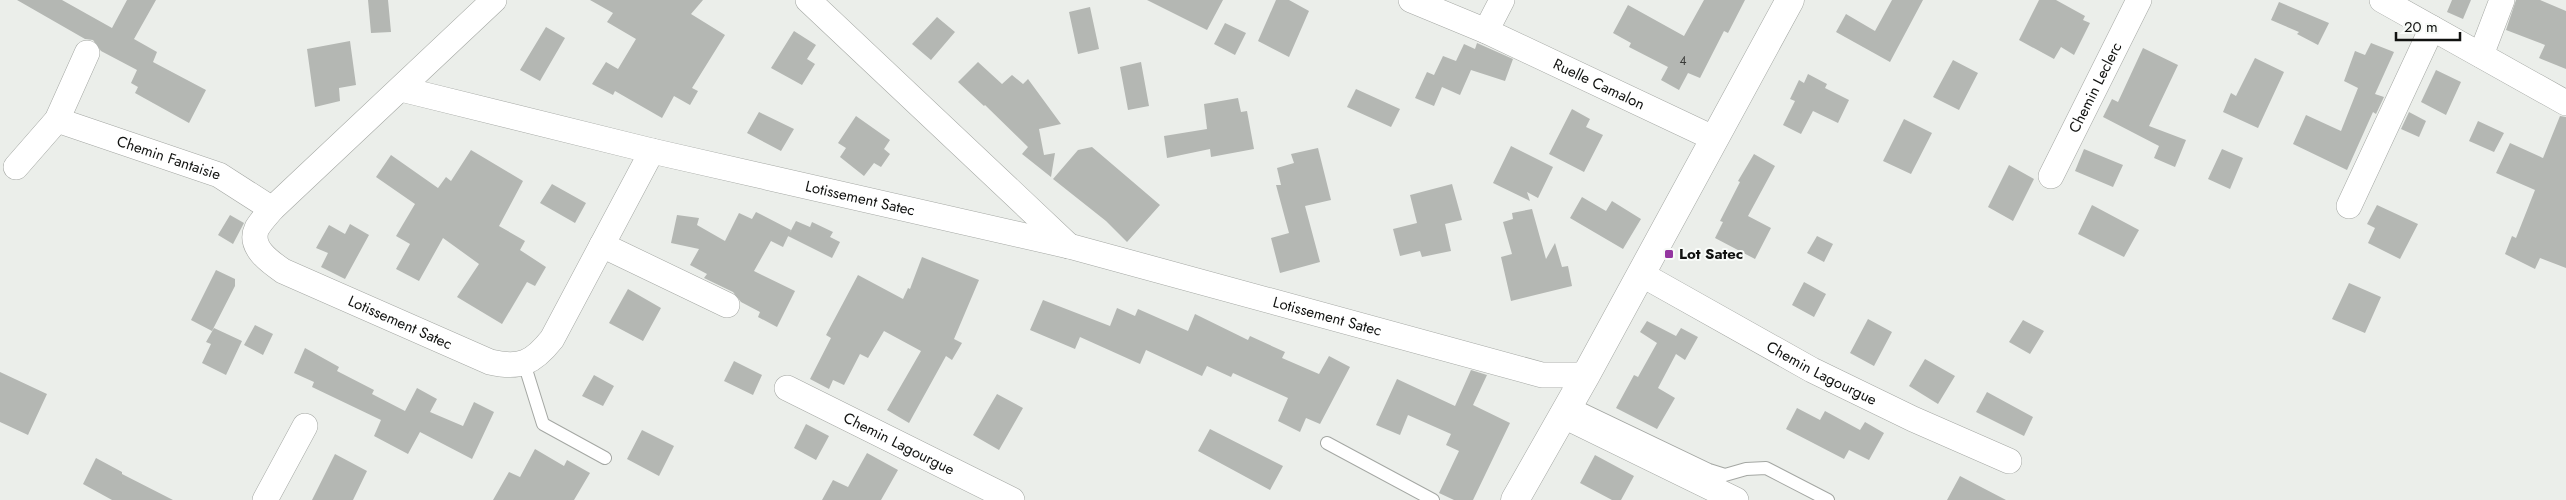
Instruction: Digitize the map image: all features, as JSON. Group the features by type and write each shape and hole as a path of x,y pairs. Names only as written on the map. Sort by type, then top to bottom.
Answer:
{"street":[{"name":"Lotissement Satec","path":"494,0 272,209 257,228 256,240 264,257 284,270 490,362 506,366 524,363"},
{"name":"Lotissement Satec","path":"808,0 1069,246"},
{"name":"Ruelle Camalon","path":"1411,0 1486,31 1713,138"},
{"path":"1486,31 1502,0"},
{"path":"1515,500 1586,375 1713,138 1790,0"},
{"name":"Chemin Leclerc","path":"2051,176 2139,0"},
{"path":"2382,0 2566,103"},
{"path":"2481,55 2502,0"},
{"path":"2349,206 2432,28"},
{"path":"16,167 57,120 87,54"},
{"name":"Lotissement Satec","path":"401,89 652,151 1069,246 1542,375 1586,375"},
{"name":"Chemin Fantaisie","path":"57,120 219,174 272,209"},
{"path":"524,363 539,355 552,339 652,151"},
{"path":"602,245 727,305"},
{"name":"Chemin Lagourgue","path":"1640,274 1812,370 1913,419 2009,461"},
{"name":"Chemin Lagourgue","path":"787,388 1012,500"},
{"path":"1565,409 1736,500"},
{"path":"265,500 304,426"}],"lane":[{"path":"524,363 543,424 606,458"},
{"path":"1565,409 1725,476 1746,469 1766,468 1828,500"},
{"path":"1327,442 1433,500"}],"building":[{"path":"17,0 62,0 112,28 127,0 156,0 134,39 157,52 153,62 206,90 189,123 135,93 138,87 131,83 137,70 101,51 93,40 85,39"},
{"path":"368,0 388,0 391,32 371,33"},
{"path":"590,0 703,0 691,14 725,35 692,88 698,91 690,105 674,96 662,118 615,91 613,95 592,84 606,62 618,69 636,39 607,22 613,13"},
{"path":"1147,0 1223,0 1207,30"},
{"path":"1276,0 1289,0 1309,11 1289,57 1258,41"},
{"path":"1704,0 1745,0 1728,33 1724,31 1700,78 1688,73 1679,90 1661,80 1668,67 1629,47 1631,43 1613,33 1628,5 1684,36"},
{"path":"1892,0 1923,0 1890,62 1836,32 1846,14 1875,31"},
{"path":"2039,0 2056,0 2085,16 2083,20 2090,23 2074,55 2061,47 2054,59 2019,40"},
{"path":"2452,0 2471,0 2463,19 2447,12"},
{"path":"2516,0 2540,0 2566,11 2566,69 2539,58 2545,45 2506,30"},
{"path":"2279,2 2329,23 2318,45 2297,34 2299,32 2271,20"},
{"path":"1090,7 1099,49 1078,54 1069,12"},
{"path":"937,17 955,32 931,60 912,44"},
{"path":"1225,23 1246,33 1235,55 1214,44"},
{"path":"546,27 565,38 540,81 520,70"},
{"path":"794,31 816,45 807,59 815,64 802,85 771,68"},
{"path":"350,41 356,85 339,88 340,101 315,107 307,49"},
{"path":"1477,43 1513,59 1505,81 1471,70 1460,95 1442,87 1434,106 1415,98 1427,72 1434,75 1443,56 1456,61 1464,44 1475,49"},
{"path":"2371,43 2394,52 2375,94 2384,97 2376,114 2373,112 2347,170 2293,144 2306,115 2341,131 2358,88 2344,81 2355,51 2365,55"},
{"path":"2143,48 2178,65 2149,126 2186,140 2175,167 2154,158 2159,146 2103,117 2112,99 2118,102"},
{"path":"2255,58 2284,72 2258,128 2223,112 2231,93 2236,96"},
{"path":"1953,60 1978,73 1959,110 1933,97"},
{"path":"978,62 1002,84 1012,75 1023,84 1028,79 1061,124 1039,129 1044,155 1055,153 1051,177 1022,154 1028,147 985,105 958,82"},
{"path":"1141,62 1149,106 1128,110 1120,67"},
{"path":"2436,70 2461,82 2446,115 2421,102"},
{"path":"1808,74 1827,84 1825,88 1849,100 1838,123 1813,111 1801,134 1783,125 1795,101 1790,99 1799,80 1804,83"},
{"path":"1356,89 1400,109 1391,127 1347,107"},
{"path":"1238,98 1241,112 1247,111 1254,149 1211,157 1210,149 1167,158 1164,136 1207,129 1204,104"},
{"path":"1572,109 1590,119 1586,127 1603,135 1584,172 1549,154"},
{"path":"759,112 794,129 781,151 747,133"},
{"path":"2409,112 2426,121 2419,137 2401,129"},
{"path":"856,116 890,140 884,149 890,154 881,167 874,163 864,176 840,157 846,148 838,143"},
{"path":"2560,116 2566,117 2566,268 2540,258 2535,269 2505,254 2512,236 2516,238 2535,190 2496,173 2510,143 2543,158"},
{"path":"1904,119 1932,133 1911,174 1883,161"},
{"path":"2478,121 2504,133 2494,152 2469,141"},
{"path":"1511,146 1553,167 1538,198 1527,192 1530,201 1493,183"},
{"path":"1092,147 1160,205 1127,242 1106,221 1053,179 1078,150"},
{"path":"1318,148 1331,200 1305,206 1320,262 1280,273 1271,238 1289,233 1276,185 1281,185 1277,168 1294,163 1291,154"},
{"path":"2084,149 2123,165 2113,187 2075,171"},
{"path":"2222,149 2243,158 2230,189 2208,179"},
{"path":"471,150 523,181 499,226 525,241 520,250 546,267 535,286 527,282 502,324 457,297 479,264 443,238 419,281 396,269 410,244 396,236 415,204 376,177 391,155 438,188 446,177 451,181"},
{"path":"1754,154 1775,166 1748,216 1771,228 1755,259 1715,238 1723,222 1720,221 1740,182 1738,181"},
{"path":"2009,165 2034,179 2013,221 1988,207"},
{"path":"552,184 586,203 575,223 540,203"},
{"path":"1452,184 1462,220 1445,224 1451,251 1422,257 1420,251 1400,256 1393,229 1417,223 1410,195"},
{"path":"1582,197 1606,211 1612,201 1641,219 1623,249 1570,218"},
{"path":"2092,205 2139,230 2124,257 2078,234"},
{"path":"2377,205 2418,224 2400,259 2368,243 2375,228 2367,224"},
{"path":"1532,209 1546,259 1555,243 1562,267 1568,266 1572,286 1511,301 1501,257 1512,254 1503,222 1513,219 1512,213"},
{"path":"756,212 791,230 783,247 771,241 754,271 795,291 777,327 758,317 760,312 741,302 733,292 704,278 707,274 690,265 699,249 671,243 677,215 699,218 697,225 725,241 739,213 752,219"},
{"path":"230,215 244,223 233,244 218,235"},
{"path":"796,221 810,227 812,222 833,232 830,237 840,242 832,258 788,236"},
{"path":"350,224 369,235 345,279 321,267 328,253 316,248 329,225 345,234"},
{"path":"1817,236 1833,244 1824,262 1807,253"},
{"path":"922,257 979,280 954,339 962,343 952,360 946,356 909,423 887,410 921,351 884,331 868,358 860,354 844,385 833,380 829,389 810,379 831,338 826,335 858,275 903,299 908,288 910,289"},
{"path":"216,270 235,279 235,286 212,331 191,320"},
{"path":"1804,282 1826,294 1814,317 1792,305"},
{"path":"2349,283 2381,297 2365,333 2332,319"},
{"path":"628,289 661,308 643,341 609,323"},
{"path":"1043,300 1110,326 1117,308 1135,316 1138,309 1188,331 1195,314 1248,340 1250,336 1285,352 1282,358 1319,374 1329,356 1350,367 1320,424 1306,418 1300,432 1278,421 1288,398 1233,373 1231,377 1207,366 1202,376 1146,350 1140,364 1080,337 1075,349 1030,330"},
{"path":"1868,319 1892,332 1874,366 1850,353"},
{"path":"2023,320 2044,331 2030,354 2009,342"},
{"path":"1647,321 1676,336 1681,328 1698,337 1685,360 1676,354 1658,388 1675,398 1657,429 1616,408 1634,375 1638,377 1657,343 1640,332"},
{"path":"255,325 273,334 263,355 244,345"},
{"path":"214,328 242,341 226,375 202,363 211,344 206,342"},
{"path":"305,348 339,367 337,371 374,390 372,394 405,411 417,388 437,399 430,412 463,426 474,402 494,412 472,459 420,432 408,454 374,436 381,420 312,387 314,382 294,373"},
{"path":"1925,359 1955,376 1938,404 1909,386"},
{"path":"734,361 762,375 753,395 724,381"},
{"path":"1471,370 1487,375 1473,405 1510,423 1473,500 1454,500 1439,493 1459,451 1446,445 1451,434 1408,415 1400,435 1376,425 1397,379 1455,406"},
{"path":"0,372 47,394 28,435 0,422"},
{"path":"594,375 614,386 603,406 582,396"},
{"path":"1987,392 2033,417 2024,436 1976,412"},
{"path":"997,394 1023,408 999,450 973,435"},
{"path":"1797,408 1820,420 1825,411 1860,430 1865,422 1884,433 1869,460 1849,450 1844,459 1786,429"},
{"path":"806,424 829,436 816,460 794,448"},
{"path":"1210,429 1283,466 1270,490 1198,451"},
{"path":"642,430 674,446 659,476 627,459"},
{"path":"535,449 564,466 567,460 590,473 574,500 493,500 509,472 520,477"},
{"path":"867,453 898,470 881,500 822,500 833,480 848,487"},
{"path":"335,454 367,471 353,500 312,500"},
{"path":"1595,455 1634,476 1621,500 1612,500 1580,483"},
{"path":"96,458 122,472 122,474 173,500 112,500 83,484"},
{"path":"1960,476 2006,500 1947,500"}],"place":[{"name":"Lot Satec","path":"1669,254"}]}
